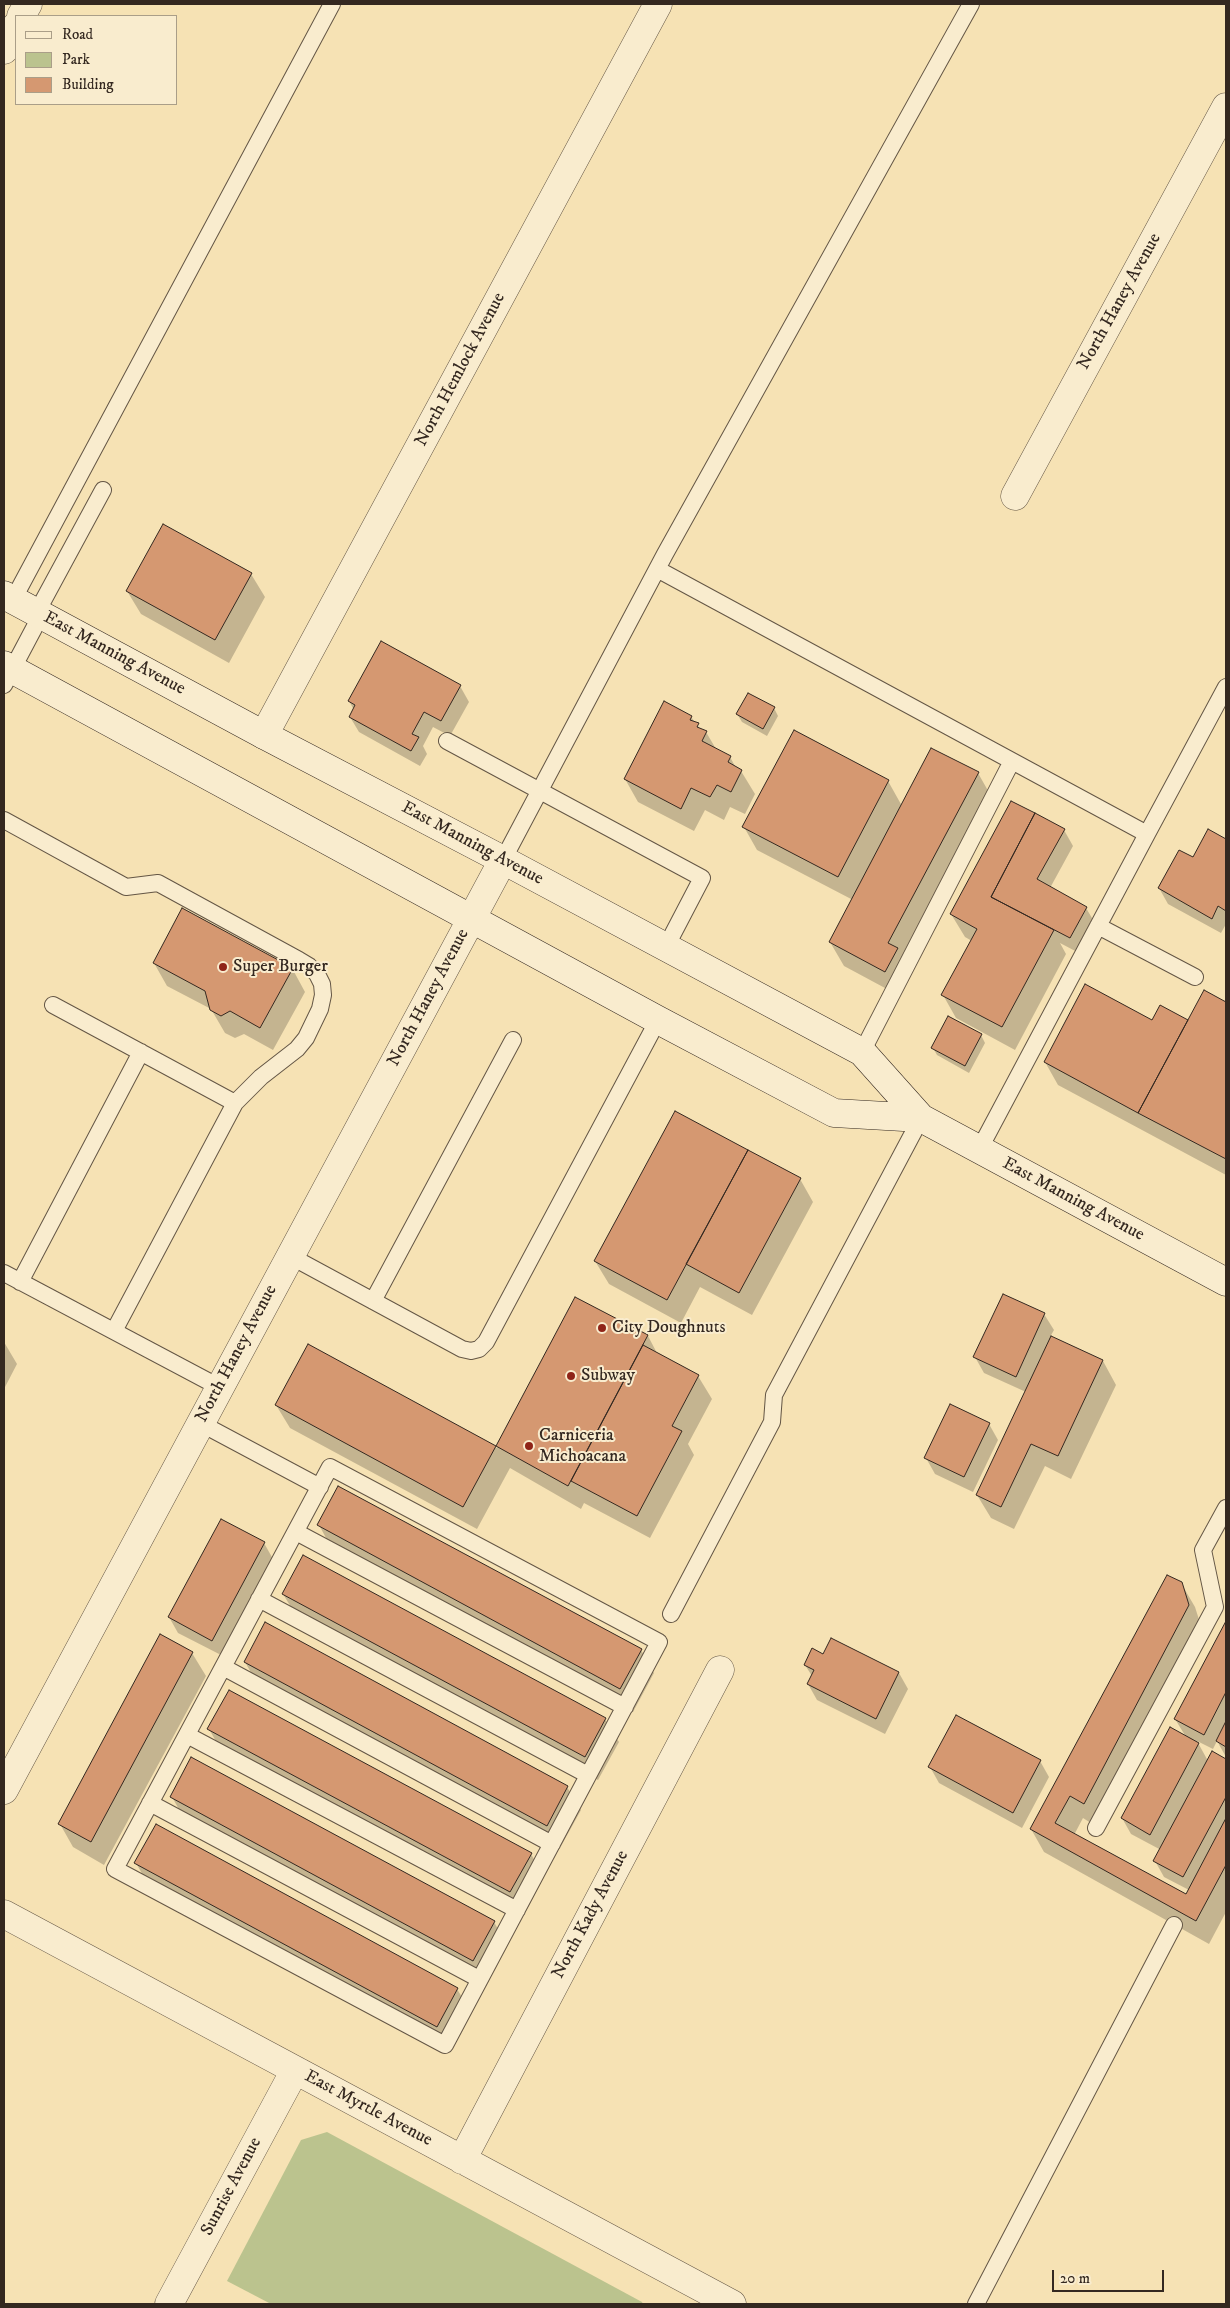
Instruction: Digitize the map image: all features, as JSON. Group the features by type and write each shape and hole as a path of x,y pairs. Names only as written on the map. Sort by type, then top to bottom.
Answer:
{"street":[{"path":"22,15 28,4"},
{"name":"North Hemlock Avenue","path":"264,735 658,4"},
{"path":"4,50 15,28"},
{"name":"North Haney Avenue","path":"1015,496 1226,107"},
{"name":"East Manning Avenue","path":"24,606 862,1052 921,1118 1226,1282"},
{"name":"East Manning Avenue","path":"6,673 834,1113 921,1118"},
{"name":"North Haney Avenue","path":"4,1790 503,860"},
{"name":"North Kady Avenue","path":"462,2160 720,1670"},
{"name":"East Myrtle Avenue","path":"4,1914 462,2160 721,2302"},
{"name":"Sunrise Avenue","path":"169,2304 295,2070"}],"lane":[{"path":"6,673 24,606 332,4"},
{"path":"503,860 657,569 971,4"},
{"path":"24,606 103,490"},
{"path":"657,569 1147,834"},
{"path":"979,1150 1226,686"},
{"path":"446,741 702,878 666,947"},
{"path":"862,1052 1012,760"},
{"path":"4,820 126,888 158,883 310,966 322,984 323,995 320,1009 306,1038 297,1049 261,1077 235,1103 114,1331"},
{"path":"1098,926 1195,977"},
{"path":"53,1006 235,1103"},
{"path":"290,1256 462,1349 471,1351 479,1349 486,1342 658,1020"},
{"path":"374,1301 513,1040"},
{"path":"20,1282 141,1052"},
{"path":"671,1614 772,1422 774,1395 921,1118"},
{"path":"4,1273 219,1388"},
{"path":"200,1423 320,1487"},
{"path":"330,1467 659,1642 445,2045 115,1869 320,1487 330,1467"},
{"path":"1096,1828 1215,1606 1203,1550 1226,1508"},
{"path":"296,1532 625,1707"},
{"path":"259,1599 588,1775"},
{"path":"223,1668 552,1844"},
{"path":"187,1735 516,1910"},
{"path":"150,1803 480,1979"},
{"path":"976,2304 1174,1925"}],"green space":[{"path":"327,2132 643,2304 271,2304 227,2281 301,2140"}],"building":[{"path":"163,524 252,573 215,640 126,591"},
{"path":"381,641 461,685 441,721 424,712 412,734 419,737 411,751 349,717 355,705 348,701"},
{"path":"748,693 775,707 763,729 736,714"},
{"path":"664,701 692,716 690,720 699,723 697,727 707,731 702,741 731,756 728,762 742,770 731,792 717,785 710,797 691,788 681,809 624,779"},
{"path":"794,730 889,780 838,877 742,827"},
{"path":"931,748 979,772 888,943 898,948 885,972 829,942"},
{"path":"1011,801 1035,813 991,897 1054,930 1002,1027 941,995 977,929 950,914"},
{"path":"1035,813 1065,829 1037,879 1087,907 1070,938 991,897"},
{"path":"1208,829 1226,839 1226,911 1218,906 1212,919 1158,888 1179,850 1193,857"},
{"path":"182,908 293,968 260,1028 230,1011 221,1016 210,1010 205,991 153,963"},
{"path":"1085,984 1152,1020 1160,1005 1188,1020 1138,1113 1044,1062"},
{"path":"1204,990 1226,1002 1226,1159 1138,1113"},
{"path":"948,1016 982,1034 965,1066 931,1048"},
{"path":"675,1111 748,1150 667,1300 594,1261"},
{"path":"748,1150 801,1178 739,1293 686,1264"},
{"path":"1003,1294 1045,1313 1016,1377 973,1357"},
{"path":"575,1297 648,1335 568,1486 496,1446"},
{"path":"1051,1336 1103,1360 1058,1456 1031,1444 1001,1507 976,1495"},
{"path":"308,1344 496,1446 463,1507 275,1405"},
{"path":"643,1345 699,1375 672,1426 682,1431 637,1516 571,1481"},
{"path":"950,1404 990,1423 964,1477 924,1458"},
{"path":"338,1486 642,1649 620,1689 317,1525"},
{"path":"221,1519 265,1542 212,1641 168,1617"},
{"path":"303,1555 606,1718 585,1757 282,1594"},
{"path":"1167,1575 1182,1582 1189,1605 1084,1804 1070,1796 1055,1823 1186,1894 1226,1818 1226,1865 1196,1921 1030,1829"},
{"path":"1226,1621 1226,1692 1204,1735 1174,1719"},
{"path":"265,1622 568,1786 547,1826 244,1662"},
{"path":"160,1634 193,1652 91,1842 58,1824"},
{"path":"831,1638 899,1672 876,1719 807,1684 814,1670 804,1665 812,1648 823,1654"},
{"path":"229,1690 532,1853 510,1892 207,1729"},
{"path":"956,1715 1041,1760 1013,1813 928,1767"},
{"path":"1226,1721 1226,1747 1216,1741"},
{"path":"1170,1727 1199,1743 1150,1835 1121,1818"},
{"path":"1212,1751 1226,1759 1226,1797 1183,1877 1153,1861"},
{"path":"191,1757 495,1921 473,1961 170,1797"},
{"path":"156,1824 458,1988 437,2027 134,1863"}],"place":[{"name":"Super Burger","path":"223,967"},
{"name":"City Doughnuts","path":"602,1328"},
{"name":"Subway","path":"571,1376"},
{"name":"Carniceria Michoacana","path":"529,1446"}]}
